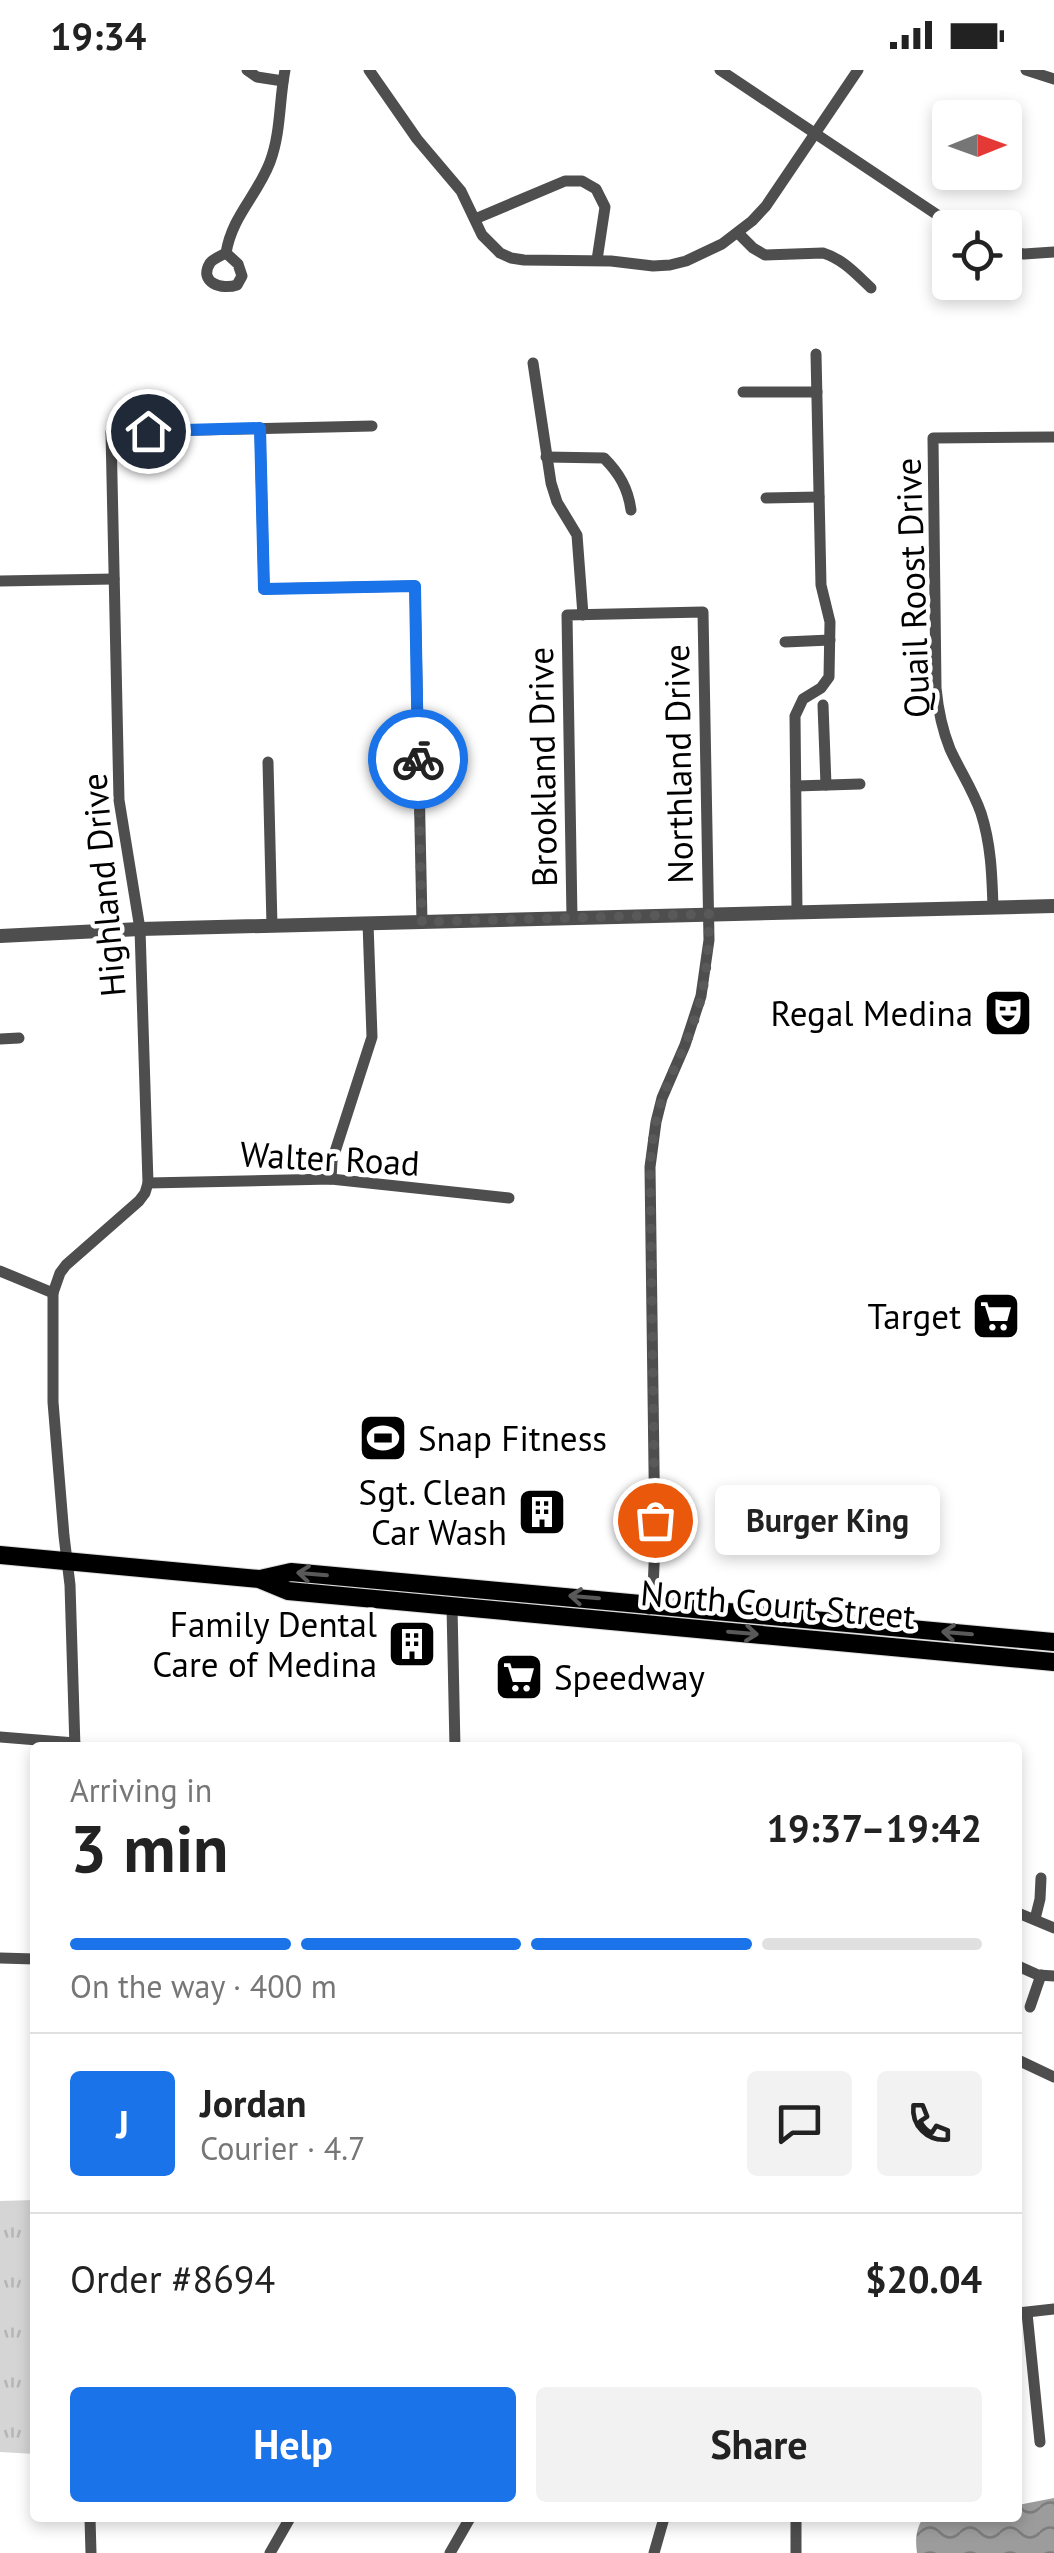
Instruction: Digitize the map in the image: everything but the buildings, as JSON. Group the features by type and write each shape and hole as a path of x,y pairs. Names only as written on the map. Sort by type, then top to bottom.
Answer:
{"main road":[{"name":"North Court Street","path":"0,1555 259,1579 292,1572 1054,1642"},
{"name":"North Court Street","path":"259,1579 288,1591 1054,1662"}],"street":[{"path":"226,253 234,224 262,180 279,128 284,76 257,76 247,70"},
{"path":"370,70 417,139 461,191 482,236 490,244 511,258 524,260 597,260 637,265 670,264 706,253 738,233 766,206 858,70"},
{"path":"720,70 932,211"},
{"path":"1026,70 1054,80"},
{"path":"475,219 565,181 582,181 596,190 605,207 597,260"},
{"path":"738,233 766,255 830,254 871,288"},
{"path":"1022,254 1054,252"},
{"path":"797,912 796,716 804,699 829,677 828,608 821,585 816,354"},
{"path":"534,363 551,483 577,535 582,615"},
{"path":"743,392 817,392"},
{"path":"372,426 260,428 264,589 415,586 422,922"},
{"name":"Highland Drive","path":"148,1183 140,929 119,812 111,432 260,428"},
{"name":"Quail Roost Drive","path":"993,907 992,861 984,826 938,710 934,438 1054,438"},
{"path":"546,456 604,458 620,477 631,510"},
{"path":"766,498 819,497"},
{"path":"0,582 114,579"},
{"name":"Northland Drive","path":"582,615 703,612 708,953 702,996 662,1098 652,1142 656,1544 646,1624"},
{"name":"Brookland Drive","path":"572,918 566,615 582,615"},
{"path":"785,642 830,640"},
{"path":"823,705 826,785"},
{"path":"268,762 272,926"},
{"path":"796,786 860,784"},
{"path":"0,936 140,929 1054,906"},
{"path":"331,1179 332,1160 372,1036 368,924"},
{"path":"0,1038 19,1038"},
{"name":"Walter Road","path":"148,1183 331,1179 509,1198"},
{"path":"75,1742 73,1641 54,1402 52,1293 66,1265 140,1201 148,1183"},
{"path":"0,1271 52,1293"},
{"path":"452,1606 455,1742"},
{"path":"0,1737 47,1742"},
{"path":"1035,1919 1040,1878"},
{"path":"1022,1914 1054,1928"},
{"path":"0,1958 30,1958"},
{"path":"1022,1967 1048,1976 1030,2007"},
{"path":"1022,2062 1054,2077"},
{"path":"1040,2442 1022,2313 1054,2309"},
{"path":"90,2522 90,2553"},
{"path":"270,2553 288,2522"},
{"path":"450,2553 468,2522"},
{"path":"654,2553 663,2522"},
{"path":"796,2522 796,2553"}],"green space":[{"path":"30,2200 30,2454 0,2452 0,2201"}],"water":[{"path":"1054,2498 1054,2553 917,2553 921,2522 1022,2522 1022,2504"}],"way so far":[{"path":"418,759 422,922 709,914 702,996 662,1098 652,1142 655,1520"}],"place":[{"name":"Regal Medina","path":"1008,1013"},
{"name":"Target","path":"996,1316"},
{"name":"Snap Fitness","path":"383,1438"},
{"name":"Sgt. Clean Car Wash","path":"542,1512"},
{"name":"Burger King","path":"655,1520"},
{"name":"Family Dental Care of Medina","path":"412,1644"},
{"name":"Speedway","path":"519,1677"}],"route":[{"path":"148,431 260,428 264,589 415,586 418,759"}]}
